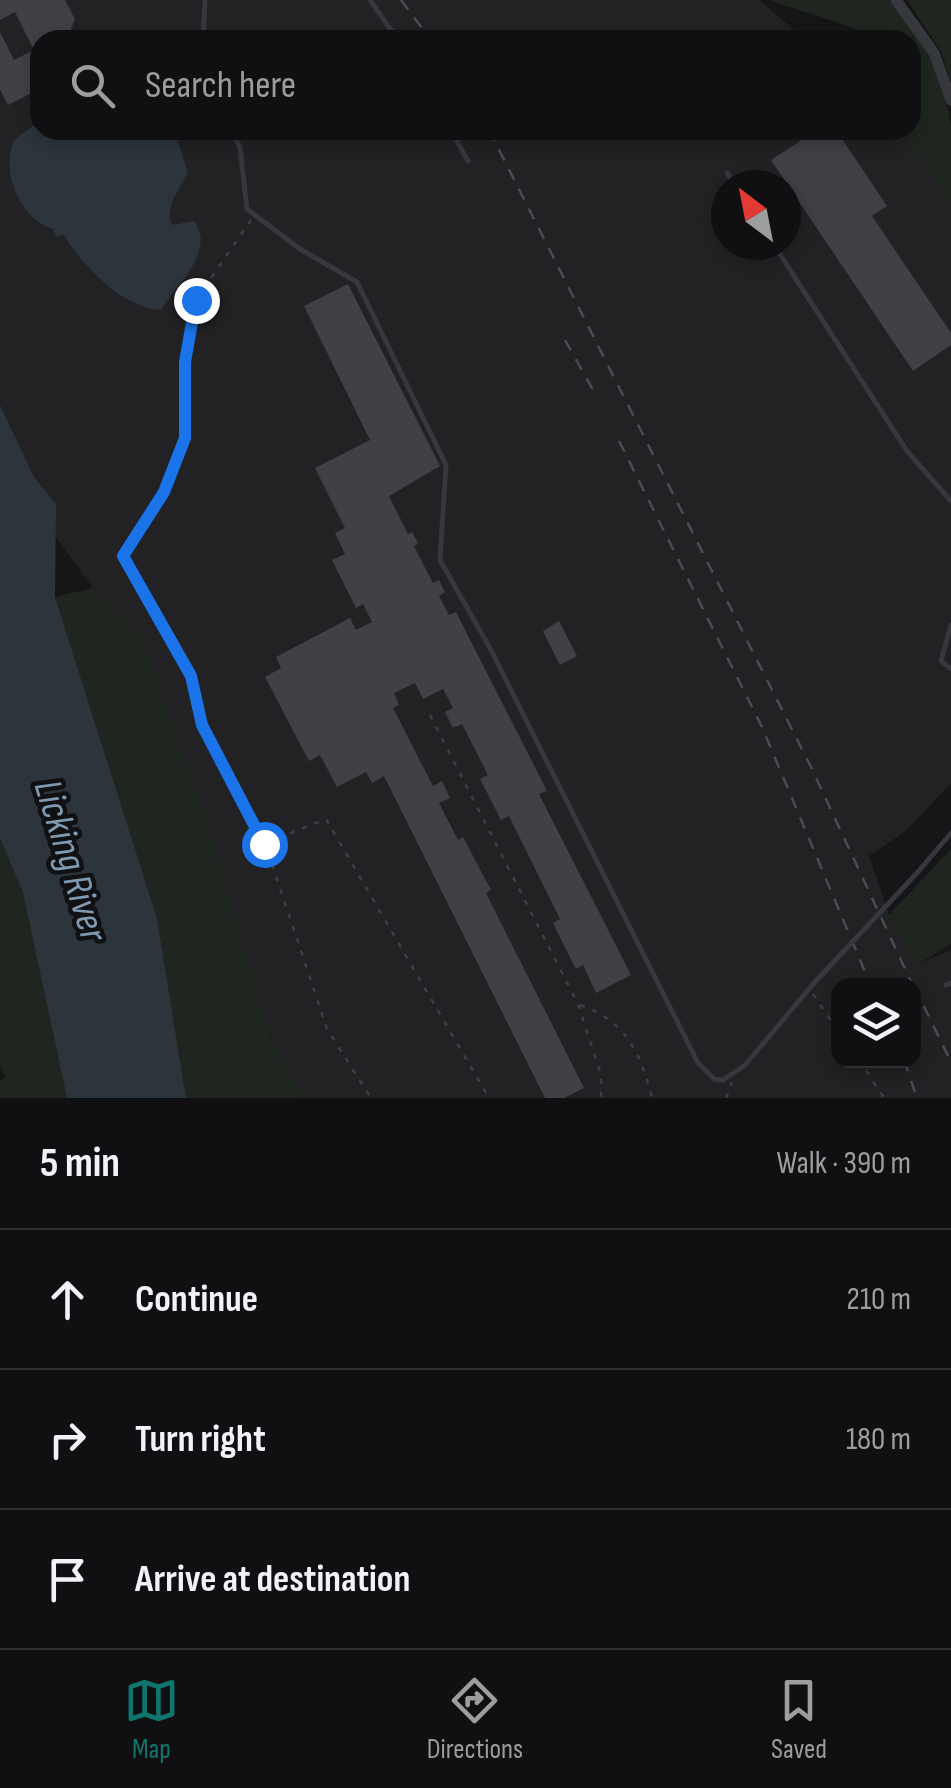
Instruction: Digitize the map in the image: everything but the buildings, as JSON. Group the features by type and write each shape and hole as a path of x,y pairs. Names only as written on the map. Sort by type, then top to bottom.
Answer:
{"street":[{"path":"896,0 918,30"},
{"path":"921,35 934,53 951,100"}],"lane":[{"path":"204,30 205,0"},
{"path":"370,0 391,30"},
{"path":"236,140 248,209 300,249 358,282 446,465 440,560 500,668 698,1063 714,1079 734,1075 951,833"},
{"path":"456,140 468,162"},
{"path":"784,260 907,451 951,500"},
{"path":"951,625 941,661 951,670"}],"path":[{"path":"255,215 196,300 185,362 185,438 164,492 123,556 191,676 202,725 264,844 327,1028 371,1098"},
{"path":"430,715 578,1004 600,1075 601,1098"},
{"path":"264,844 326,818 489,1098"},
{"path":"812,986 831,1018"},
{"path":"578,1004 609,1015 642,1059 652,1098"},
{"path":"864,1068 884,1098"},
{"path":"726,1098 734,1075"}],"shaded area":[{"path":"0,0 759,0 794,30 30,30 30,140 906,140 951,205 951,783 907,830 869,856 889,915 915,965 951,950 951,1098 304,1098 270,1037 142,638 93,588 53,533 56,504 34,478 0,405"},
{"path":"769,0 889,0 913,30 860,30"},
{"path":"907,0 951,0 951,82 941,51"},
{"path":"921,43 944,93 951,126 951,205 906,140 921,140"},
{"path":"93,588 142,638 210,830 270,1037 304,1098 186,1098 157,918 55,597"},
{"path":"0,838 23,893 67,1098 0,1098 0,1082 5,1076 0,1065"},
{"path":"951,849 951,944 915,966 889,915"}],"water":[{"path":"30,128 30,140 177,140 188,173 172,201 169,219 173,225 194,221 201,244 191,268 161,310 132,302 104,283 63,234 56,237 53,229 31,216 16,193 10,167 14,141"},
{"name":"Licking River","path":"0,405 34,477 56,504 55,597 157,918 186,1098 67,1098 23,893 0,838"}],"railway":[{"path":"401,0 424,30"},
{"path":"494,140 811,767 909,978"},
{"path":"565,340 597,397"},
{"path":"619,441 762,727 868,978"},
{"path":"921,1000 951,1062"},
{"path":"907,1068 917,1098"}],"route":[{"path":"196,300 185,362 185,438 164,492 123,556 191,676 202,725 264,844"}]}
